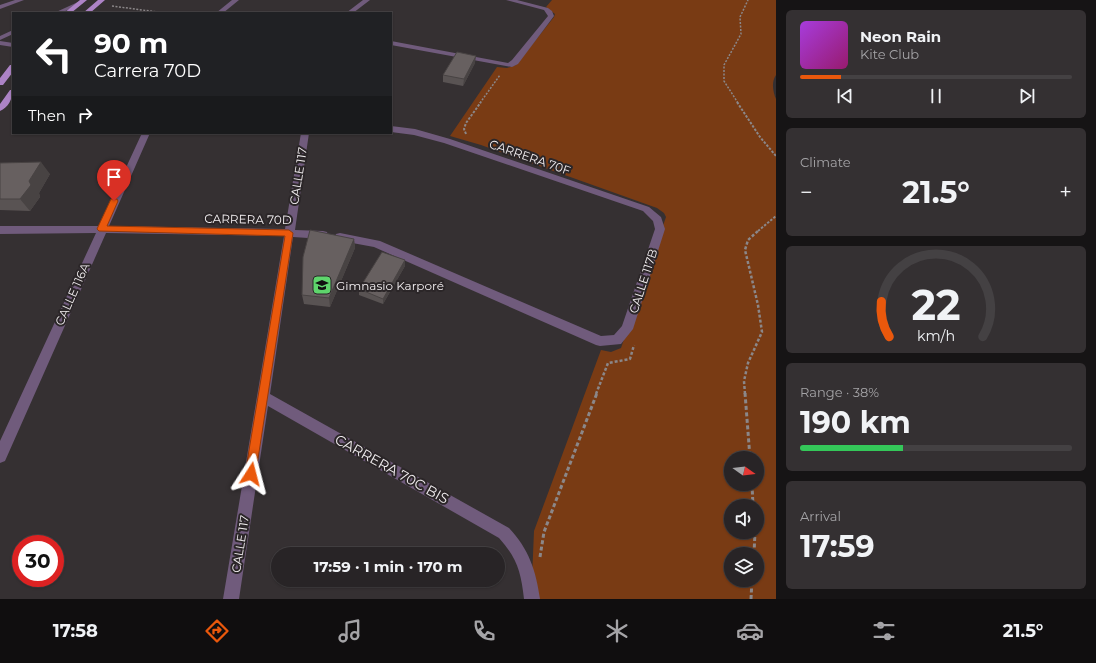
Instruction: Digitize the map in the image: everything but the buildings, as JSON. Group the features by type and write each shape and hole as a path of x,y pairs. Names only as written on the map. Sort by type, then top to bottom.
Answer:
{"main road":[{"path":"87,12 102,0"},
{"path":"68,12 82,1"},
{"path":"0,83 12,68"},
{"path":"0,109 12,93"}],"street":[{"path":"0,7 21,0"},
{"path":"220,12 236,0"},
{"path":"350,12 367,0"},
{"path":"392,43 509,65 515,62 551,16 550,12 546,9 509,0"},
{"name":"CARRERA 70F","path":"392,129 415,132 447,141 646,209 658,219"},
{"name":"CALLE 116A","path":"0,456 146,134"},
{"name":"CALLE 117","path":"232,599 305,134"},
{"name":"CALLE 117B","path":"617,340 627,329 630,322 660,229 658,219"},
{"name":"CARRERA 70D","path":"0,230 102,229 289,233 336,236 376,244 600,341 617,340"},
{"name":"CARRERA 70C BIS","path":"264,396 504,532 517,546 528,568 532,599"}],"lane":[{"path":"59,12 82,1"},
{"path":"0,38 12,32"},
{"path":"0,43 12,45"}],"path":[{"path":"748,0 740,17 741,34 724,65 724,81 756,131 776,156"},
{"path":"110,5 158,12"},
{"path":"470,139 464,129 466,122 501,74"},
{"path":"749,451 744,381 748,363 762,332 758,305 746,261 745,250 748,240 776,216"},
{"path":"540,560 544,532 608,363 630,359 636,339"},
{"path":"752,587 752,599"}],"shaded area":[{"path":"552,0 776,0 776,75 773,81 773,87 776,99 776,599 535,599 532,579 534,531 601,350 611,352 621,348 666,217 664,213 657,208 481,145 450,136 497,67 507,68 516,65 555,14 546,7"}],"place":[{"name":"Gimnasio Karporé","path":"322,285"}],"route":[{"path":"114,201 102,229 289,233 251,474"}]}
